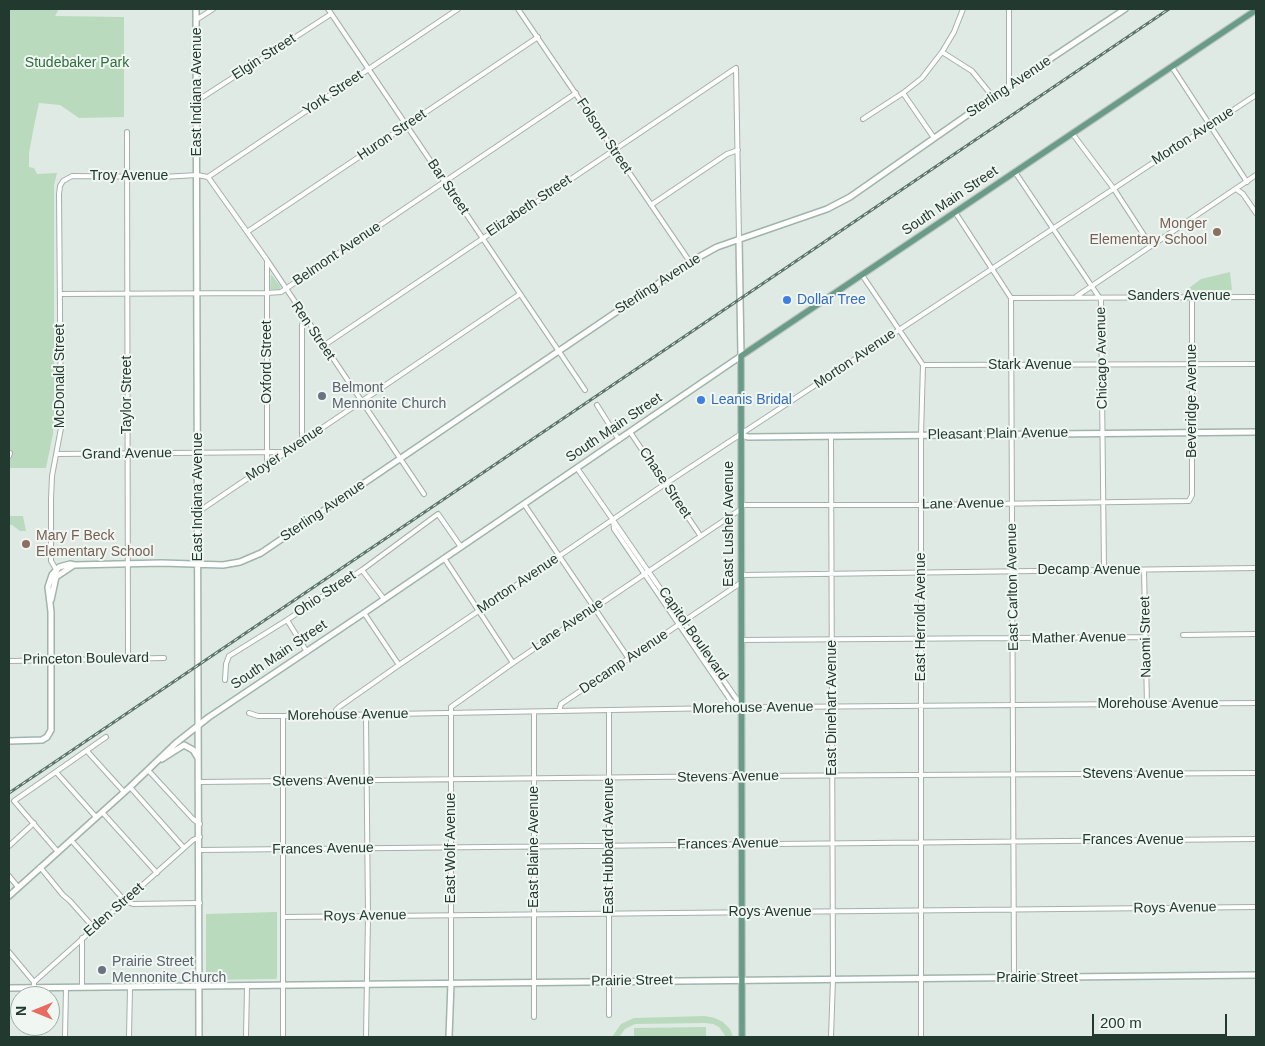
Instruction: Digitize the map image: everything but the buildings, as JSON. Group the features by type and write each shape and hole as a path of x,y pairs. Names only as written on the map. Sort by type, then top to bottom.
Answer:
{"main road":[{"name":"South Main Street","path":"741,356 1256,10"},
{"name":"East Lusher Avenue","path":"741,356 742,1037"}],"street":[{"name":"East Indiana Avenue","path":"196,9 198,758 200,824 199,1037"},
{"path":"196,20 213,9"},
{"name":"Bar Street","path":"328,9 585,390"},
{"name":"York Street","path":"208,177 458,9"},
{"name":"Folsom Street","path":"518,9 690,262"},
{"path":"863,119 922,78 942,52 954,32 963,9"},
{"path":"1009,9 1010,87"},
{"name":"Sterling Avenue","path":"58,572 64,565 70,564 231,564 261,553 690,262 717,247 826,209 850,197 1125,9"},
{"name":"Elgin Street","path":"197,99 203,97 331,14"},
{"name":"Huron Street","path":"247,232 538,37"},
{"path":"942,52 972,71 993,98"},
{"path":"1172,66 1247,182"},
{"name":"Elizabeth Street","path":"323,346 736,68"},
{"name":"East Lusher Avenue","path":"736,68 741,356"},
{"name":"Belmont Avenue","path":"60,294 276,293 285,290 576,93"},
{"path":"903,93 934,138"},
{"name":"Morton Avenue","path":"336,715 336,710 339,707 665,484 1256,95"},
{"name":"Taylor Street","path":"127,132 128,658"},
{"path":"1072,133 1114,189 1151,246"},
{"path":"651,205 727,154 738,150"},
{"name":"Chicago Avenue","path":"1015,172 1101,300 1104,570"},
{"path":"197,174 208,177"},
{"name":"Troy Avenue","path":"63,181 72,176 128,177 197,174"},
{"path":"1077,296 1256,175"},
{"name":"Ren Street","path":"208,177 267,260 285,290 424,494"},
{"name":"McDonald Street","path":"9,741 36,741 47,737 52,726 51,603 48,587 50,580 58,572 51,561 51,486 61,419 59,194 63,181"},
{"path":"1236,189 1243,194 1256,213"},
{"name":"East Carlton Avenue","path":"955,212 994,269 1011,298 1014,638 1014,979"},
{"name":"Oxford Street","path":"266,464 267,260"},
{"path":"862,275 923,365"},
{"name":"Moyer Avenue","path":"198,512 266,464 302,442 520,294"},
{"name":"Sanders Avenue","path":"1011,298 1077,296 1256,297"},
{"name":"Beveridge Avenue","path":"1185,501 1189,501 1192,495 1192,296"},
{"path":"302,442 302,325 304,318"},
{"name":"South Main Street","path":"9,896 199,724 741,356"},
{"name":"Stark Avenue","path":"923,365 1256,364"},
{"name":"East Herrold Avenue","path":"921,1037 921,435 923,365"},
{"path":"597,405 619,440"},
{"name":"Chase Street","path":"630,432 700,535"},
{"name":"Pleasant Plain Avenue","path":"741,435 748,437 1256,432"},
{"name":"East Dinehart Avenue","path":"831,436 832,1037"},
{"name":"Grand Avenue","path":"57,454 286,452"},
{"name":"Capitol Boulevard","path":"577,468 613,520 618,524 679,625 731,701 742,708"},
{"name":"Lane Avenue","path":"450,713 452,705 742,506 1185,501"},
{"path":"524,504 629,659"},
{"name":"Ohio Street","path":"225,680 226,664 229,656 362,570 438,514 461,547"},
{"path":"444,558 513,663"},
{"name":"Decamp Avenue","path":"742,575 1256,568"},
{"path":"362,570 384,599"},
{"name":"Naomi Street","path":"1144,570 1147,704"},
{"name":"Capitol Boulevard","path":"646,572 684,622 742,708"},
{"name":"Decamp Avenue","path":"559,710 561,704 742,582"},
{"path":"364,613 399,665"},
{"path":"287,620 307,652"},
{"path":"1183,635 1256,634"},
{"name":"Mather Avenue","path":"742,640 832,641 1146,637"},
{"name":"Princeton Boulevard","path":"9,660 164,658"},
{"name":"Morehouse Avenue","path":"249,713 258,716 282,716 559,710 1256,703"},
{"name":"East Hubbard Avenue","path":"609,1015 608,778 610,710"},
{"name":"East Blaine Avenue","path":"534,712 534,1017"},
{"name":"East Wolf Avenue","path":"450,713 451,983"},
{"path":"366,714 368,916 366,1037"},
{"path":"282,716 284,850 283,1037"},
{"path":"58,852 14,801 106,737"},
{"path":"159,760 164,759 179,747 184,746 193,750 198,758"},
{"path":"87,751 124,792"},
{"path":"148,770 193,819 200,824"},
{"path":"56,772 96,817"},
{"name":"Stevens Avenue","path":"199,782 1256,773"},
{"path":"130,787 184,848"},
{"path":"102,812 157,873"},
{"path":"9,846 34,823"},
{"name":"Eden Street","path":"34,985 82,938 193,840 200,837"},
{"name":"Frances Avenue","path":"200,850 1256,839"},
{"path":"71,840 125,900 133,904 200,903"},
{"path":"40,868 94,928"},
{"path":"9,876 18,887"},
{"name":"Roys Avenue","path":"284,917 1256,907"},
{"path":"82,938 82,987"},
{"path":"9,952 34,985"},
{"name":"Prairie Street","path":"9,988 34,985 66,988 200,985 922,978 1014,979 1256,975"},
{"path":"449,1037 451,983"},
{"path":"129,1037 130,986"},
{"path":"246,1037 247,986"},
{"path":"64,1037 66,988"}],"green space":[{"name":"Studebaker Park","path":"10,9 59,9 55,16 124,17 124,117 79,118 60,105 39,103 29,153 29,167 34,168 37,174 57,173 54,185 54,417 53,434 46,468 9,468"},
{"path":"1230,272 1232,290 1193,291 1189,288 1201,279"},
{"path":"271,274 281,287 279,290 270,289"},
{"path":"9,516 23,516 26,531 20,531 9,525"},
{"path":"277,912 276,979 206,980 206,914"},
{"path":"705,1016 723,1022 730,1029 733,1037 726,1037 719,1027 705,1023 635,1024 625,1029 619,1037 612,1037 621,1024 634,1018"},
{"path":"706,1027 706,1037 634,1037 634,1028"}],"railway":[{"path":"9,793 1169,9"}],"place":[{"name":"Monger Elementary School","path":"1217,232"},
{"name":"Dollar Tree","path":"787,300"},
{"name":"Belmont Mennonite Church","path":"322,396"},
{"name":"Leanis Bridal","path":"701,400"},
{"name":"Mary F Beck Elementary School","path":"26,544"},
{"name":"Prairie Street Mennonite Church","path":"102,970"}]}
